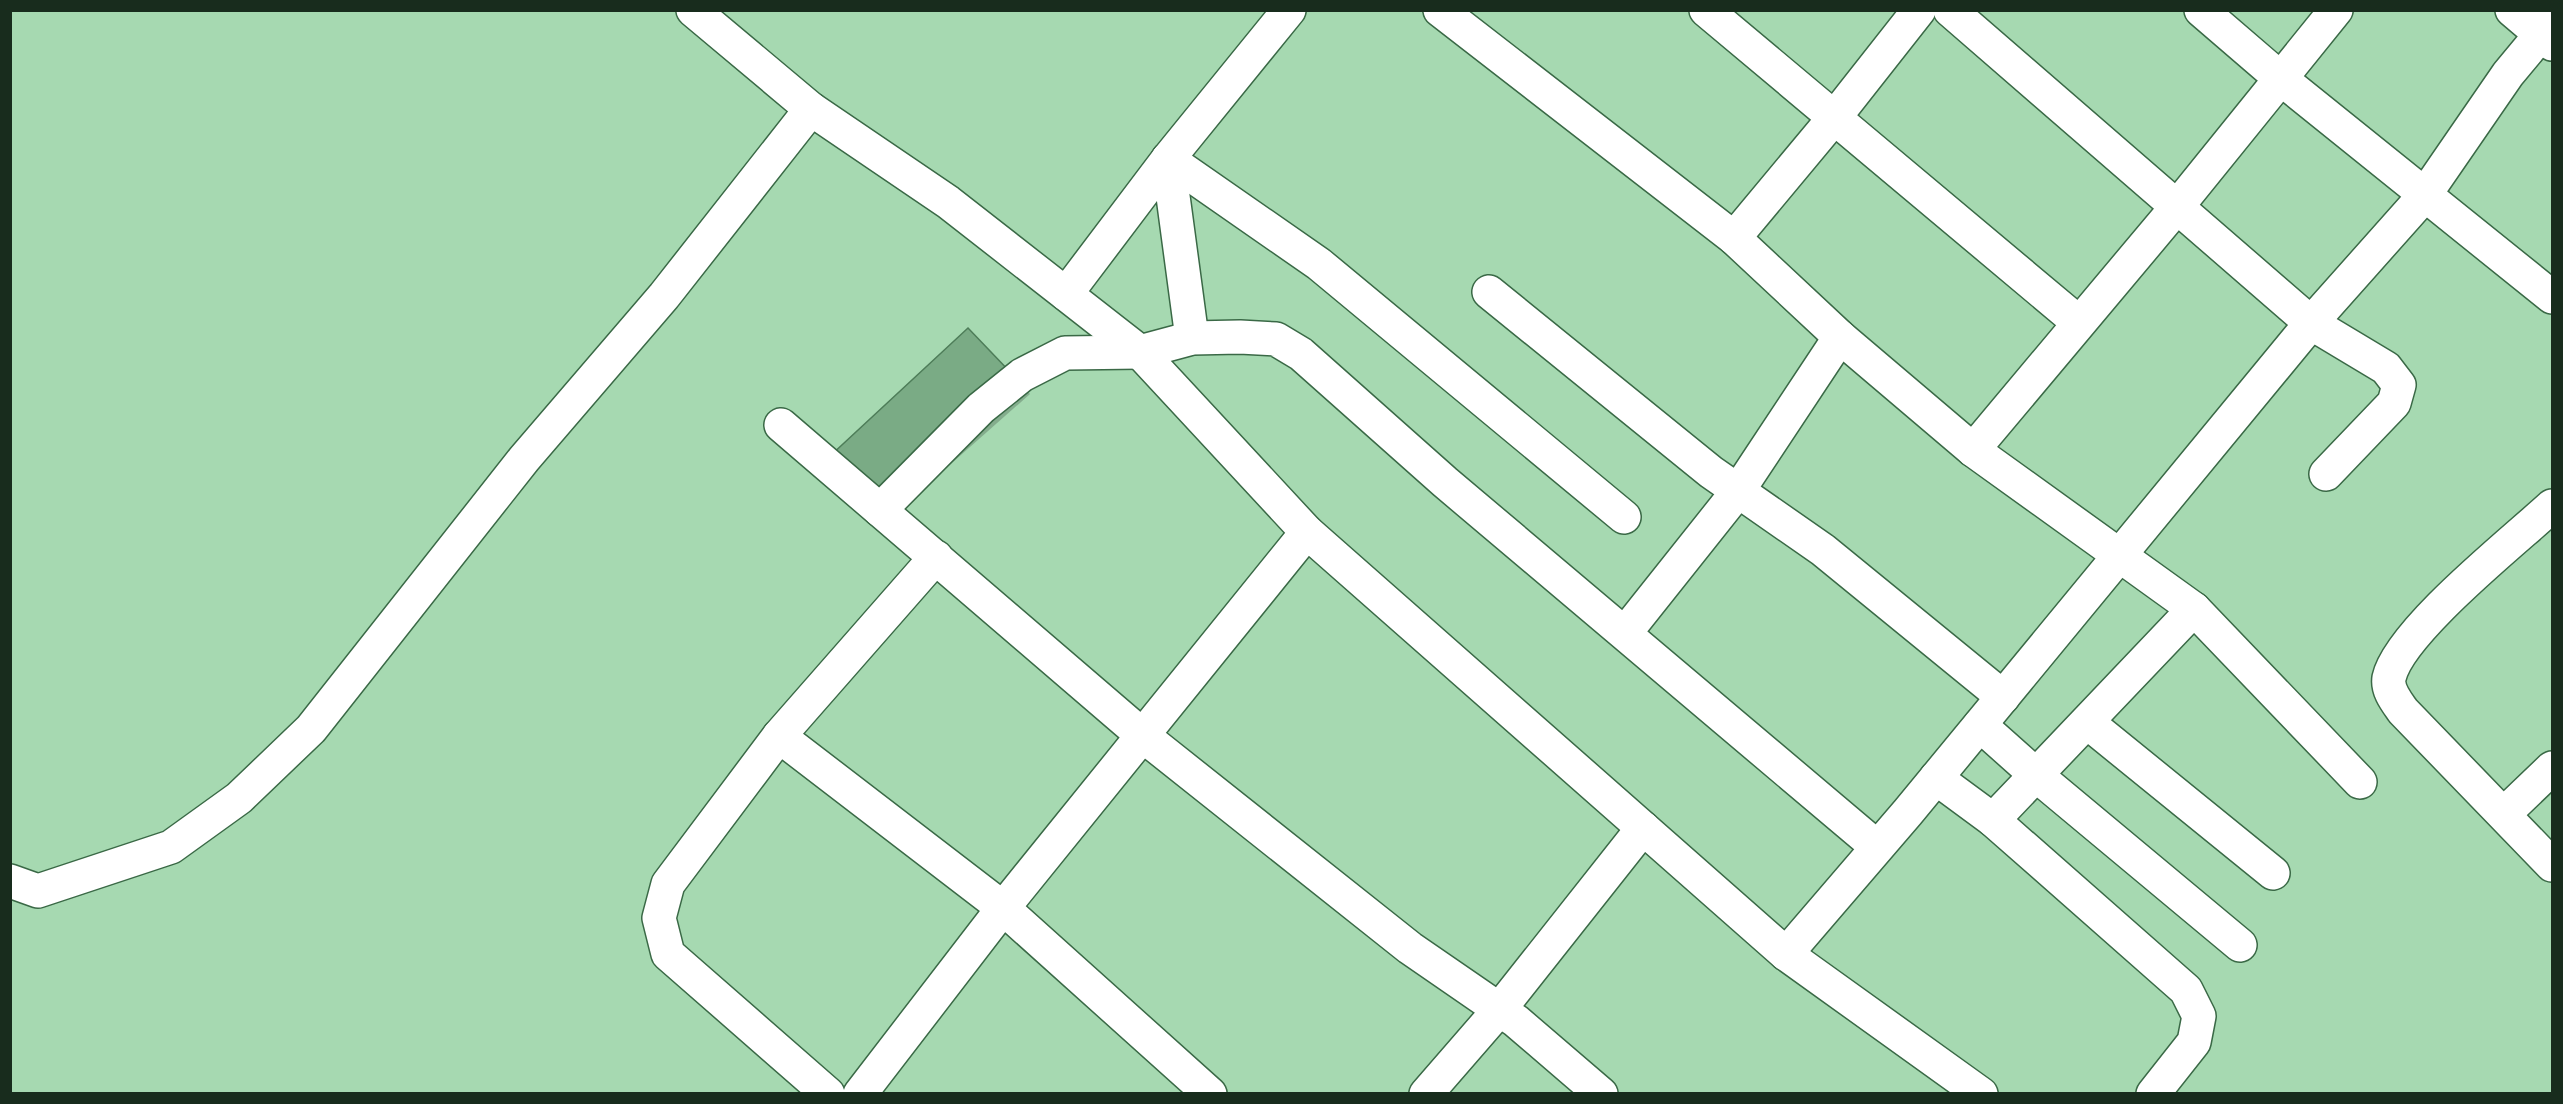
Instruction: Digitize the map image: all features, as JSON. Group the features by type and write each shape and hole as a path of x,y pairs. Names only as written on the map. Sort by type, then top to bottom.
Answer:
{"street":[{"path":"693,10 811,109 948,202 1140,352 1307,532 1786,954 1981,1094"},
{"path":"1066,294 1168,159 1289,10"},
{"path":"1440,10 1473,20 1734,238 1840,337 1973,450 2194,609 2360,782"},
{"path":"1706,10 2078,322"},
{"path":"1734,238 1834,118 1919,10"},
{"path":"1950,10 2311,323 2386,368 2399,385 2394,403 2326,474"},
{"path":"2201,10 2424,196 2553,297"},
{"path":"1973,450 2078,322 2176,208 2336,10"},
{"path":"1786,954 1936,778 2311,323 2424,196 2508,74 2549,33 2512,10"},
{"path":"10,881 38,891 171,847 239,798 311,729 524,459 664,296 811,109"},
{"path":"1168,159 1192,338"},
{"path":"1168,159 1319,264 1624,516"},
{"path":"1490,292 1711,472 1823,550 2003,697"},
{"path":"1625,633 1738,491 1840,337"},
{"path":"880,510 981,408 1022,375 1065,353 1140,352 1192,338 1276,339 1301,354 1445,482 1877,848"},
{"path":"781,425 1142,735 1410,948 1499,1010 1601,1094"},
{"path":"2553,506 2430,616 2395,660 2388,681 2392,695 2403,711 2456,769 2504,814 2553,866"},
{"path":"860,1094 1003,908 1307,532"},
{"path":"828,1094 668,954 659,918 668,884 779,736 936,557"},
{"path":"1993,820 2194,609"},
{"path":"2087,722 2273,873"},
{"path":"1980,725 2036,775 2240,945"},
{"path":"779,736 1003,908 1210,1094"},
{"path":"2504,814 2553,768"},
{"path":"1936,778 1993,820 2186,990 2199,1016 2194,1042 2153,1094"},
{"path":"1426,1094 1499,1010 1643,828"}],"building":[{"path":"968,328 1012,374 872,498 829,457"}]}
